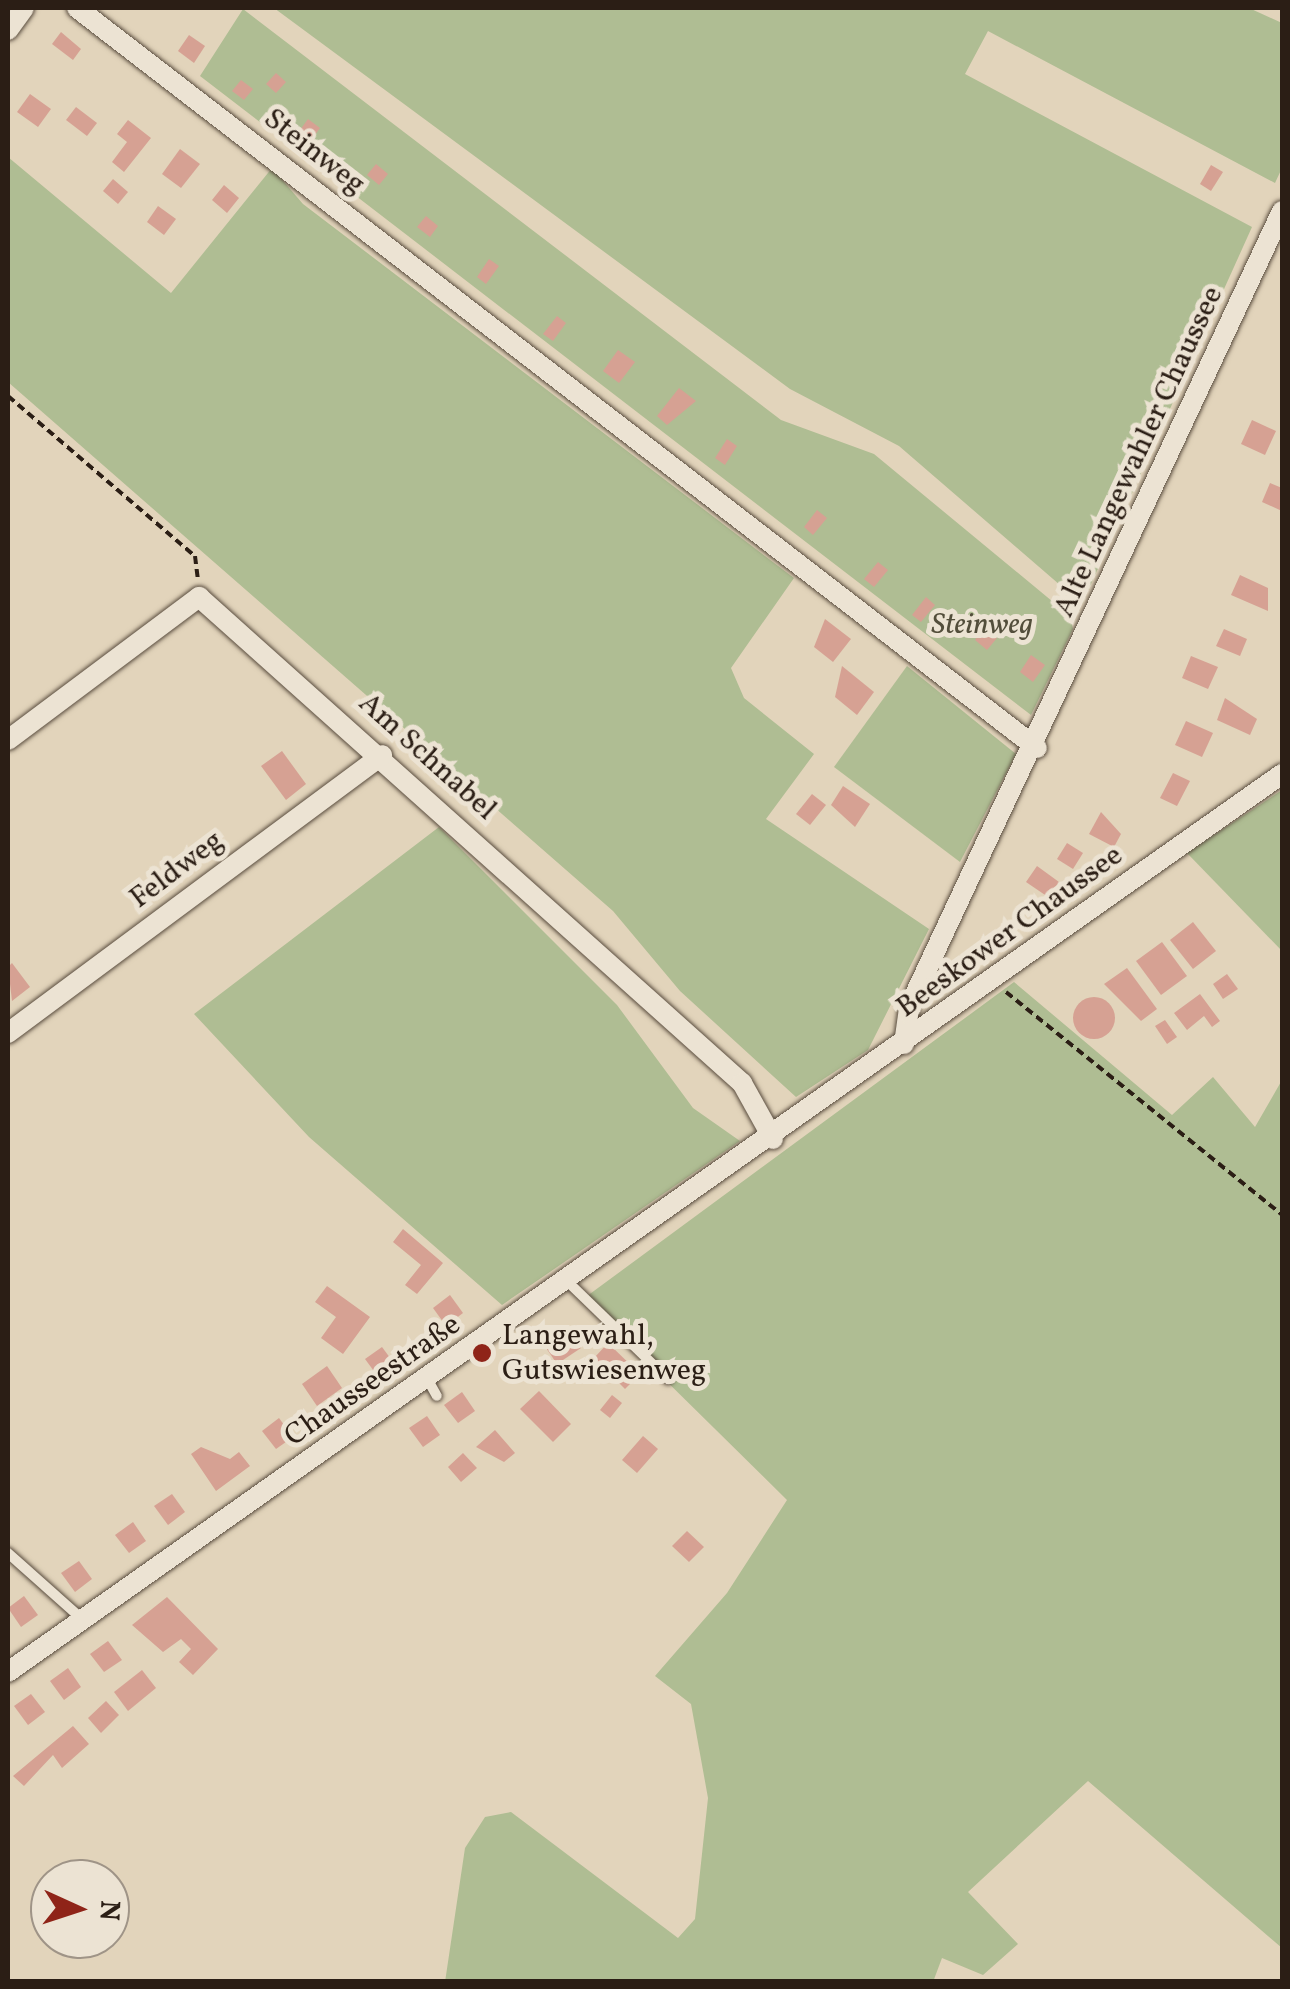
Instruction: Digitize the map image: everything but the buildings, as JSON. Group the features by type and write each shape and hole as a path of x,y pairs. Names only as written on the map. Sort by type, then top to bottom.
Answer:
{"street":[{"path":"8,30 24,8"},
{"name":"Steinweg","path":"77,8 1037,748"},
{"name":"Alte Langewahler Chaussee","path":"904,1044 908,1007 1037,748 1282,211"},
{"path":"8,740 199,597"},
{"name":"Am Schnabel","path":"199,597 382,755 742,1082 773,1139"},
{"name":"Feldweg","path":"8,1034 382,755"},
{"name":"Beeskower Chaussee","path":"773,1139 1282,774"},
{"name":"Chausseestraße","path":"8,1672 432,1388 568,1282 773,1139"}],"lane":[{"path":"568,1282 668,1379"},
{"path":"8,1552 83,1619"}],"path":[{"path":"8,396 195,556 199,597"},
{"path":"990,980 1282,1215"}],"green space":[{"path":"274,8 1249,8 1282,23 1282,168 1275,183 988,31 965,74 1252,227 1082,604 899,446 790,389"},
{"name":"Steinweg","path":"243,9 781,420 874,454 1070,616 1073,629 1031,715 200,76"},
{"path":"8,157 171,293 272,168 303,204 794,578 731,668 744,698 814,754 766,819 929,929 868,1050 796,1097 680,991 613,911 8,382"},
{"path":"907,666 1016,754 960,862 834,767"},
{"path":"1282,790 1282,951 1187,853"},
{"path":"439,827 617,1005 693,1108 740,1141 502,1305 309,1137 194,1014"},
{"path":"1014,982 1172,1115 1213,1077 1255,1127 1282,1080 1282,1948 1088,1781 968,1892 1018,1944 983,1975 942,1958 933,1982 445,1982 465,1848 485,1817 511,1812 678,1938 695,1919 708,1798 691,1704 655,1676 727,1593 787,1500 583,1299"}],"place":[{"name":"Langewahl, Gutswiesenweg","path":"482,1353"}]}
